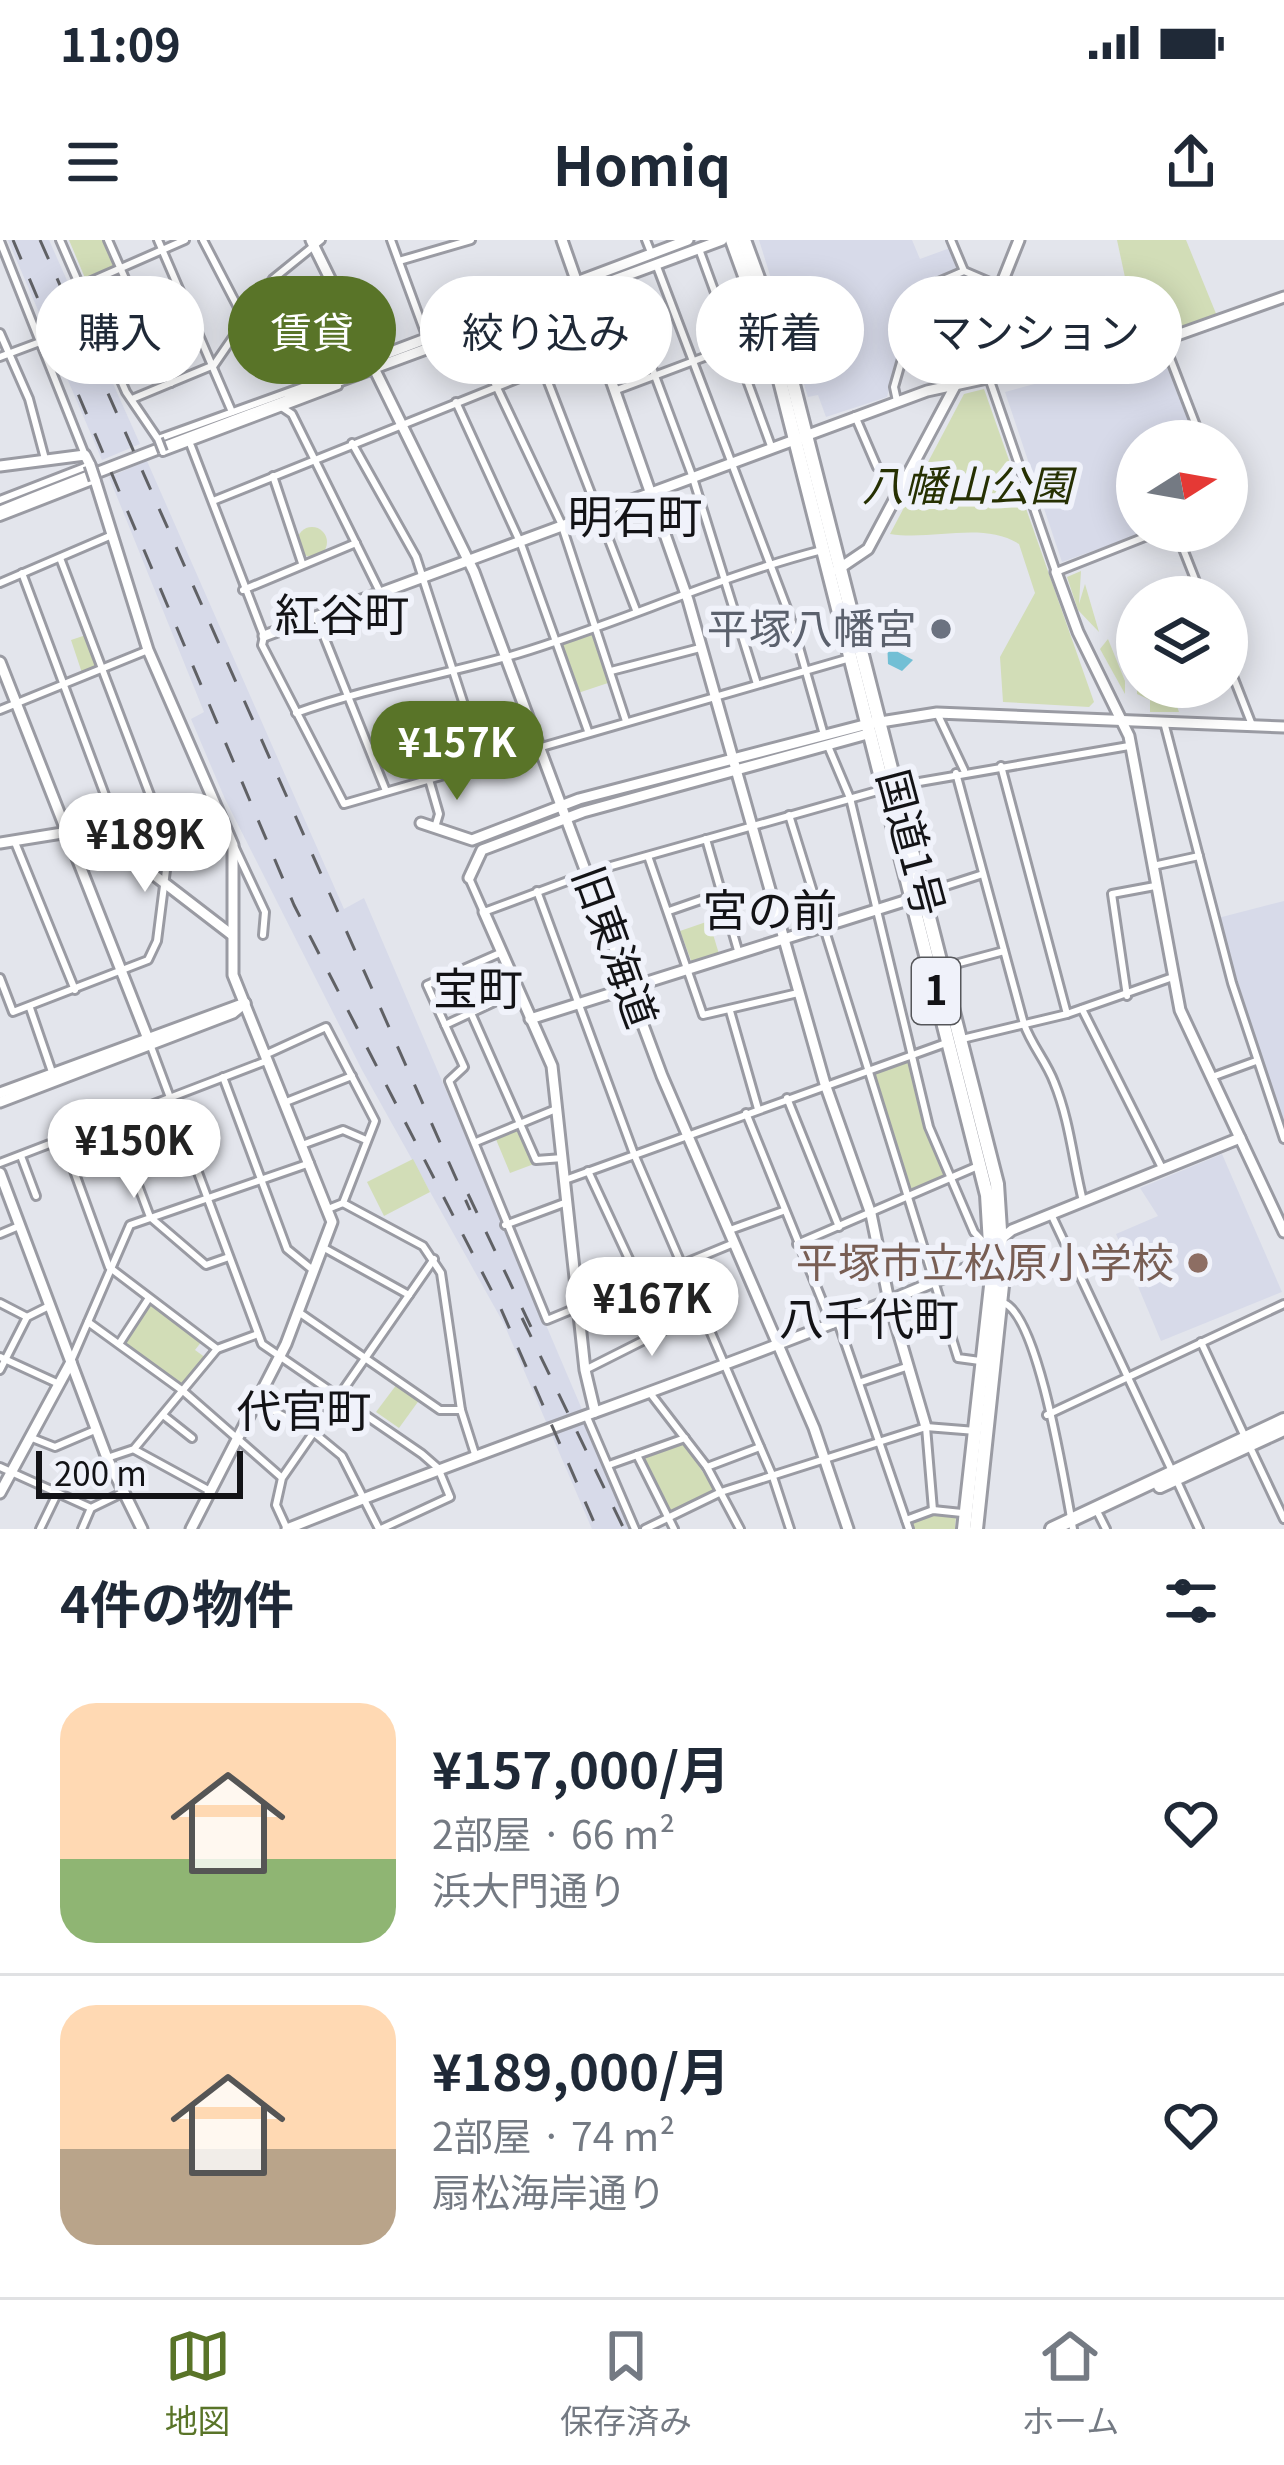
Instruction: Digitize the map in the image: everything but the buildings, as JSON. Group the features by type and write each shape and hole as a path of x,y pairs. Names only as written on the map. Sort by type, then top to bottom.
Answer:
{"highway":[{"name":"国道1号","path":"732,240 745,276"},
{"name":"国道1号","path":"744,240 784,349 822,550 851,658 878,726"},
{"name":"国道1号","path":"782,384 825,516 876,709 890,788 918,896 992,1160 1002,1231 994,1257 964,1529"},
{"path":"822,550 827,543 825,516"},
{"name":"国道1号","path":"918,896 943,967 981,1165 1002,1231"},
{"name":"国道1号","path":"976,1529 1001,1302 994,1257"},
{"path":"1072,1526 1284,1420"},
{"path":"1247,1441 1284,1429"},
{"path":"1052,1529 1099,1515 1174,1475"}],"street":[{"path":"60,240 76,276"},
{"path":"108,240 124,276"},
{"path":"158,240 232,412"},
{"path":"102,276 185,240"},
{"path":"203,240 228,288"},
{"path":"391,240 420,319"},
{"path":"399,262 471,240"},
{"path":"562,240 575,276"},
{"path":"434,1259 282,1478 277,1505 287,1529 438,1468 778,1347 994,1257 974,1232 928,1126 850,799 826,741 808,670 769,563 646,240"},
{"path":"623,276 688,240"},
{"path":"608,276 722,240"},
{"path":"951,240 964,272"},
{"path":"1007,276 1018,240"},
{"path":"0,241 36,332"},
{"path":"281,276 315,241"},
{"name":"旧東海道","path":"315,241 331,276"},
{"path":"699,249 709,276"},
{"path":"897,401 894,387 922,289 964,272 974,276"},
{"path":"1182,333 1284,297"},
{"path":"0,333 46,460"},
{"path":"0,358 36,343"},
{"path":"204,369 214,365 228,343"},
{"path":"672,370 696,361"},
{"path":"57,384 116,534 148,650 265,912 263,935"},
{"path":"125,384 164,452 190,446 343,384"},
{"path":"132,399 169,384"},
{"path":"158,440 312,384"},
{"path":"0,514 274,405 342,384"},
{"name":"旧東海道","path":"380,384 471,564 630,988 825,1460 848,1529"},
{"path":"495,384 563,528 626,721"},
{"path":"212,502 400,422 504,384"},
{"path":"549,384 636,610"},
{"path":"612,384 686,593 825,1084 872,1214 889,1301 926,1427 933,1510"},
{"path":"614,391 634,384"},
{"path":"659,384 758,684"},
{"path":"749,384 771,446"},
{"path":"265,636 471,564 798,435 954,384"},
{"path":"843,628 834,574 866,554 954,384"},
{"path":"991,384 1078,632 1124,721 1171,978 1284,1232"},
{"path":"1180,384 1194,420"},
{"path":"274,405 309,385"},
{"path":"456,402 521,544 587,731"},
{"path":"274,405 288,408"},
{"path":"288,408 382,596"},
{"path":"855,416 877,467 904,481"},
{"path":"352,443 424,580 482,760"},
{"path":"190,446 265,636 262,645 340,801 353,805 482,760 851,658"},
{"path":"0,466 87,460"},
{"path":"0,500 87,460"},
{"path":"273,476 303,565"},
{"path":"0,514 95,480"},
{"path":"0,583 116,534"},
{"path":"243,590 356,543"},
{"path":"1056,572 1116,548"},
{"path":"296,713 451,667 506,656 724,578 822,550"},
{"path":"0,978 13,1012 139,967 155,950 165,882 167,850 158,815 60,558"},
{"path":"22,574 128,854"},
{"path":"317,619 386,791"},
{"path":"611,671 700,648"},
{"path":"0,710 148,650"},
{"path":"0,662 123,972 257,1334 280,1356 438,1468 450,1497 380,1529 352,1467 313,1432 257,1402"},
{"path":"1245,708 1252,725"},
{"path":"938,713 960,772 982,874 1024,1024 1036,1057 1054,1080 1083,1202"},
{"path":"421,824 436,824 476,839 563,804 938,713 1284,727"},
{"path":"1164,722 1256,1061 1284,1139"},
{"path":"484,912 588,872 890,788 960,772 1131,746"},
{"path":"635,1529 590,1414 552,1066 469,878 482,850 568,816 733,765"},
{"path":"1000,766 1067,1014"},
{"path":"428,776 439,814 436,824"},
{"path":"75,990 4,841 217,807"},
{"path":"789,815 958,1358 984,1362"},
{"path":"93,828 232,935"},
{"path":"706,839 739,954"},
{"path":"191,1529 300,1313 332,1222 233,975 233,845"},
{"path":"648,856 703,1015 799,992"},
{"path":"1153,866 1199,856"},
{"path":"530,1019 982,874"},
{"path":"1127,996 1112,894 1156,886"},
{"path":"537,891 634,1154 773,1477 790,1529"},
{"path":"669,911 721,893"},
{"path":"943,967 1004,951"},
{"path":"500,953 427,985 464,1067 449,1081 547,1320 734,1243"},
{"path":"565,1180 911,1055 1067,1014 1171,978"},
{"path":"444,1025 518,992"},
{"path":"0,1098 245,1003"},
{"path":"30,1007 52,1072"},
{"path":"1082,1009 1163,1170"},
{"path":"730,1011 758,1109"},
{"path":"471,1013 536,1160 563,1158"},
{"path":"0,1163 223,1077 326,1027 375,1120 344,1203"},
{"path":"0,1098 52,1072 149,1040"},
{"path":"1212,1077 1256,1061"},
{"path":"286,1102 352,1076"},
{"path":"223,1077 287,1249 316,1273"},
{"path":"787,1098 839,1227"},
{"path":"476,1142 557,1109"},
{"path":"746,1113 796,1245 859,1383 908,1525 933,1510 966,1513"},
{"path":"113,1119 150,1217 206,1265 229,1257"},
{"path":"302,1145 344,1130 367,1140"},
{"path":"62,1138 109,1267 217,1349"},
{"path":"1002,1231 1240,1138"},
{"path":"21,1156 36,1196"},
{"path":"0,1493 70,1362 125,1230 150,1217 310,1163"},
{"path":"796,1245 910,1200 981,1165"},
{"path":"588,1172 662,1330"},
{"path":"0,1173 106,1458 141,1529"},
{"path":"505,1225 567,1202"},
{"path":"328,1209 344,1203 423,1246 434,1259 441,1273 460,1410 476,1454"},
{"path":"729,1231 783,1211"},
{"path":"1051,1214 1199,1529"},
{"path":"0,1234 19,1226"},
{"path":"326,1249 410,1295"},
{"path":"119,1344 149,1298"},
{"path":"1001,1302 1014,1309 1034,1351 1072,1526"},
{"path":"0,1303 27,1317"},
{"path":"1047,1415 1284,1304"},
{"path":"0,1370 27,1317 50,1306"},
{"path":"585,1370 701,1312"},
{"path":"300,1313 440,1410 460,1410"},
{"path":"88,1322 183,1390 282,1478"},
{"path":"106,1458 134,1449 217,1349 257,1334"},
{"path":"1201,1342 1284,1519"},
{"path":"3,1359 59,1384"},
{"path":"859,1383 909,1366"},
{"path":"650,1394 707,1467 740,1529"},
{"path":"163,1415 192,1438"},
{"path":"645,1529 721,1492 926,1427 976,1431"},
{"path":"32,1438 56,1447 96,1430"},
{"path":"608,1466 685,1438"},
{"path":"707,1467 760,1447"},
{"path":"134,1449 210,1492"},
{"path":"637,1455 674,1529"},
{"path":"0,1467 91,1508"},
{"path":"82,1529 91,1508 122,1493"},
{"path":"40,1529 57,1494"},
{"path":"1099,1515 1106,1529"}],"shaded area":[{"path":"8,240 49,240 65,276 36,276 36,306"},
{"path":"759,240 912,240 920,259 950,248 958,271 946,276 888,276 891,384 887,397 826,417 818,395 808,397 804,384 864,384 864,276 770,276"},
{"path":"70,384 113,384 140,444 102,460"},
{"path":"1034,384 1175,384 1189,420 1116,420 1116,543 1062,562 1005,392"},
{"path":"147,461 344,909 364,898 633,1529 592,1529 504,1324 362,1070 225,799 191,719 204,712 109,477"},
{"path":"1284,901 1284,1131 1218,918"},
{"name":"平塚市立松原小学校","path":"1222,1154 1282,1292 1161,1341 1116,1234 1158,1216 1140,1188"}],"green space":[{"path":"69,240 104,240 115,265 84,276"},
{"path":"1117,240 1186,240 1217,316 1182,326 1182,276 1125,276"},
{"name":"八幡山公園","path":"984,389 1094,702 1089,707 1003,702 1000,657 1035,593 1019,544 990,534 890,534 964,394"},
{"path":"312,527 327,542 312,557 297,542"},
{"path":"1081,571 1079,604 1085,584 1099,632 1078,610 1067,577"},
{"path":"594,631 611,682 578,693 560,643"},
{"path":"86,635 97,667 82,673 71,640"},
{"path":"1108,639 1116,659 1116,678 1100,649"},
{"path":"1150,708 1178,708 1179,712 1150,712"},
{"path":"709,921 719,954 692,963 680,931"},
{"path":"910,1058 929,1127 952,1179 910,1200 874,1069"},
{"path":"519,1127 534,1164 510,1173 495,1137"},
{"path":"413,1159 430,1192 384,1216 367,1182"},
{"path":"151,1304 202,1341 195,1350 206,1358 183,1384 124,1344"},
{"path":"397,1384 420,1399 399,1428 376,1412"},
{"path":"683,1442 716,1492 671,1514 643,1458"},
{"path":"934,1514 956,1516 955,1529 914,1529 911,1522"}],"water":[{"path":"884,611 895,617 904,636 895,639 898,652 913,660 902,671 888,664 887,639 880,638 875,614"}],"railway":[{"path":"13,240 294,905 501,1309 597,1529"},
{"path":"40,240 470,1210"},
{"path":"468,1194 532,1329"},
{"path":"522,1318 624,1529"}],"place":[{"name":"平塚八幡宮","path":"941,629"},
{"name":"平塚市立松原小学校","path":"1198,1263"}],"district":[{"name":"明石町","path":"635,517"},
{"name":"紅谷町","path":"342,615"},
{"name":"宮の前","path":"770,911"},
{"name":"宝町","path":"478,989"},
{"name":"八千代町","path":"869,1319"},
{"name":"代官町","path":"304,1411"}]}
